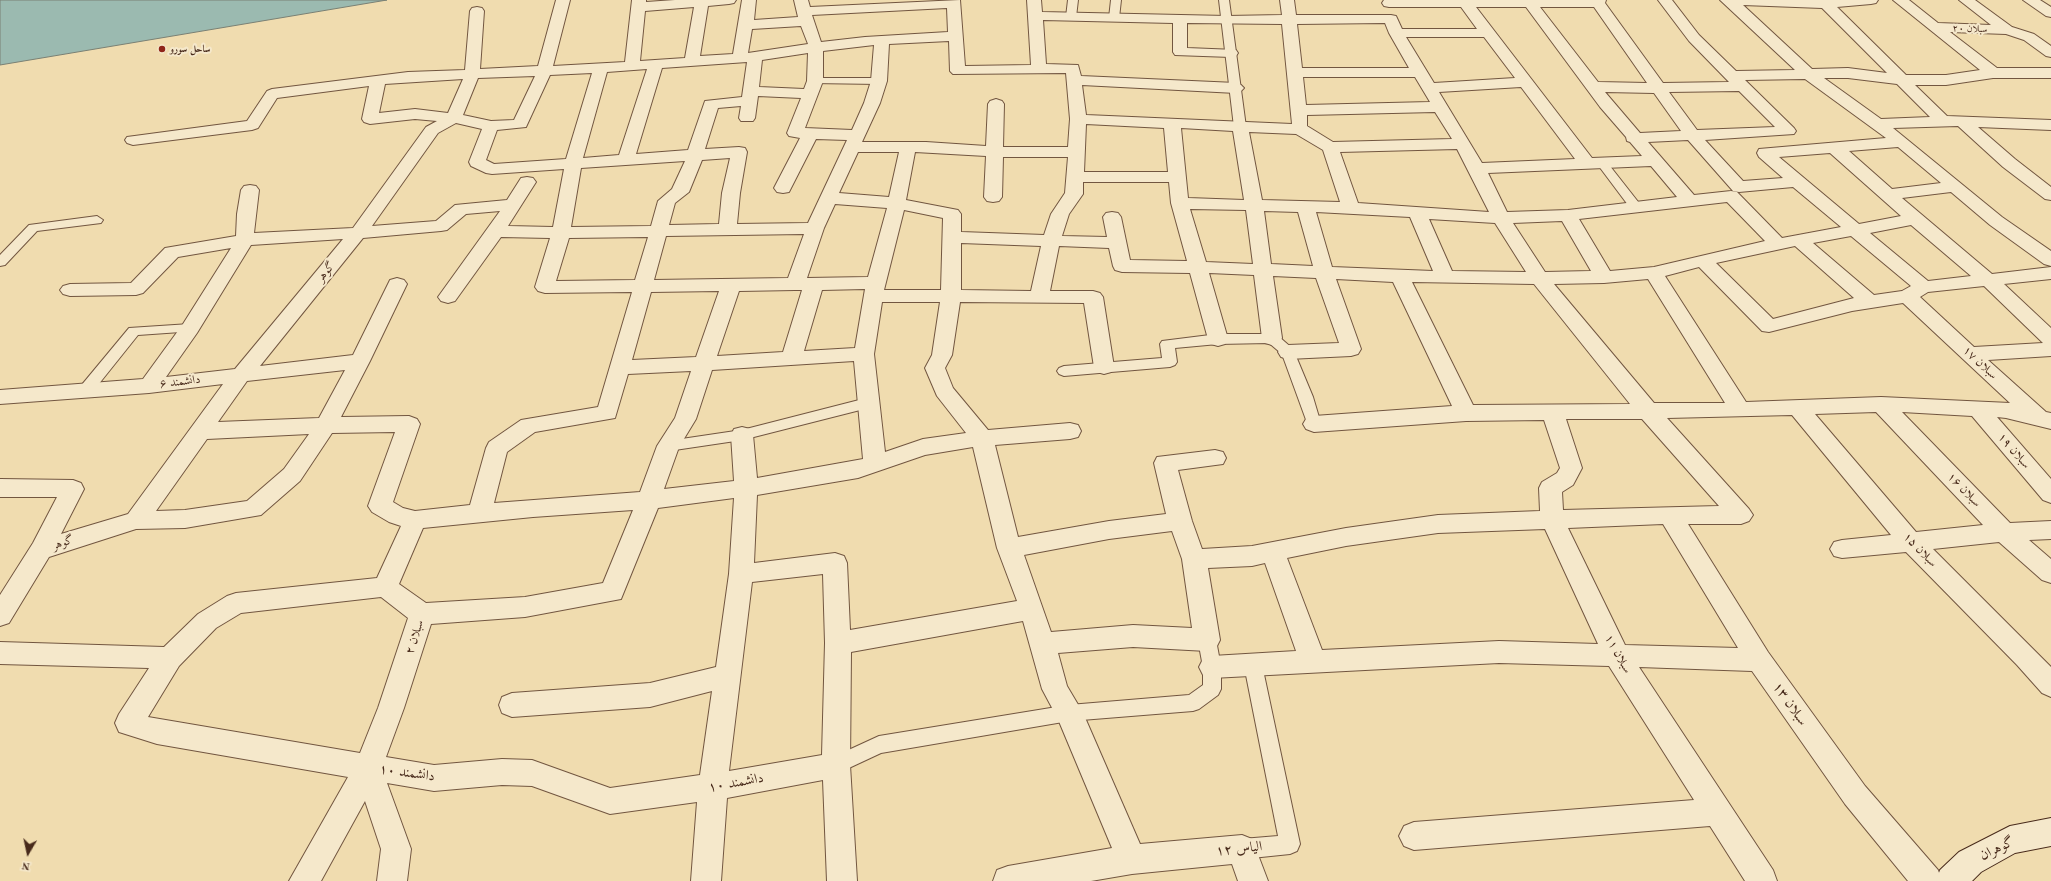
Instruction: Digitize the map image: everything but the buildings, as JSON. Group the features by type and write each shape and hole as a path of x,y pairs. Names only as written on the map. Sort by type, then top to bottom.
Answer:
{"street":[{"path":"378,81 370,119 415,114 454,118 491,126 520,124 544,72 563,0"},
{"path":"632,66 639,4 729,0"},
{"path":"747,118 749,96 746,25 749,0"},
{"path":"1034,0 1038,69"},
{"path":"1287,0 1300,110 1300,129"},
{"path":"1633,138 1788,131 1694,38 1665,0"},
{"path":"1729,0 1788,4 1826,4 1871,0"},
{"path":"1729,0 1808,74 1875,124 1902,142 1953,187 1996,221 2051,260"},
{"path":"1900,0 1992,72"},
{"name":"سبلان ۲۰","path":"1966,0 2007,30"},
{"path":"2030,0 2051,13"},
{"path":"692,61 703,1"},
{"path":"1036,16 1289,20 1391,14 1464,2 1530,3 1598,1 1657,88 1692,135 1739,187 1797,182"},
{"path":"746,25 804,11 860,5 953,2 958,71 1073,68 1078,119 1075,152 1074,194 1066,203 1051,242 1039,297"},
{"path":"1464,2 1486,33 1594,163"},
{"path":"1530,3 1633,138 1689,200"},
{"path":"1826,4 1943,122"},
{"path":"860,5 865,41"},
{"path":"454,118 472,75 478,11"},
{"path":"804,11 816,47 812,87 795,133 908,148 994,152 1075,152"},
{"path":"1391,14 1486,33"},
{"path":"1194,559 1252,556 1346,537 1438,524 1552,518 1741,515 1648,411 1539,278 1501,218 1477,168 1420,72 1391,14"},
{"path":"1180,19 1180,52 1231,53"},
{"name":"سبلان ۲۰","path":"1934,27 2007,30 2029,36 2051,52"},
{"path":"133,140 252,125 272,94 408,77 544,72 748,58 865,41 956,36"},
{"path":"2029,36 2051,36"},
{"path":"791,359 815,228 856,141 872,103 879,81 882,40"},
{"path":"626,161 656,64"},
{"path":"601,68 573,164 561,233 545,287 804,284 951,296 1093,297 1104,367"},
{"path":"1295,73 1420,72"},
{"path":"1593,87 1657,88 1808,74 1848,73 1902,80 1946,80 1992,72 2051,72"},
{"path":"1074,80 1236,88"},
{"path":"1430,88 1526,82"},
{"path":"480,513 497,448 529,425 607,413 667,201 680,192 695,156 710,104 749,96 812,87"},
{"path":"993,196 996,104"},
{"path":"1300,110 1441,107"},
{"name":"گوهر","path":"136,520 241,375 358,233 432,130 454,118"},
{"path":"1078,119 1300,129 1330,147 1463,144"},
{"path":"1875,124 1964,122 2051,125"},
{"path":"1964,122 2009,162 2051,195"},
{"path":"1172,123 1180,203 1218,339"},
{"path":"2033,124 2051,140"},
{"path":"491,126 477,162 492,169 626,161 739,152 731,193 728,230"},
{"path":"1240,127 1254,205 1272,338"},
{"path":"783,188 810,134"},
{"path":"1835,148 1902,142"},
{"path":"1330,147 1351,208"},
{"path":"874,464 867,403 864,354 875,289 897,203 908,148"},
{"path":"1835,148 1915,219 1988,280 2051,340"},
{"name":"سبلان ۱۷","path":"1835,148 1765,153 1853,230 1916,292 1970,354 2047,423"},
{"path":"1477,168 1654,161"},
{"path":"1075,177 1177,177"},
{"path":"448,297 496,231 527,182"},
{"path":"1888,195 1953,187"},
{"path":"150,386 190,328 245,240 246,214 250,190"},
{"path":"1180,203 1351,208 1501,218 1568,215 1731,196 1778,244"},
{"path":"830,198 897,203 952,214 951,296 942,355 935,368 944,391 982,438 1009,548 1032,609 1055,689 1069,713 1132,859"},
{"path":"70,290 136,289 172,252 266,237 358,233 441,226 461,210 511,206"},
{"path":"1288,352 1351,349 1324,273 1306,206"},
{"path":"1417,212 1445,277"},
{"path":"1568,215 1604,277"},
{"path":"1112,217 1122,266 1198,267 1400,276 1539,278 1604,277 1654,273 1704,260 1778,244 1915,219"},
{"path":"496,231 561,233 815,228"},
{"path":"952,237 1051,242 1118,243"},
{"path":"1799,240 1871,302"},
{"path":"1704,260 1769,326 1852,305 1916,292 1988,280 2051,273"},
{"path":"1654,273 1740,410"},
{"path":"1400,276 1466,413"},
{"name":"گوهر","path":"0,616 41,550 136,520 185,519 253,509 292,475 326,425 360,361 397,284"},
{"path":"422,614 525,606 612,592 649,500 668,446 685,419 731,285"},
{"path":"1970,354 2051,349"},
{"path":"620,368 864,354"},
{"name":"دانشمند ۶","path":"6,397 150,386 360,361"},
{"path":"0,414 6,397"},
{"path":"1314,424 1466,413 1740,410 1881,404 2006,410 2047,423"},
{"name":"سبلان ۱۶","path":"1881,404 2004,532 2051,573"},
{"name":"سبلان ۱۵","path":"1798,408 1910,541 2026,657 2051,685"},
{"name":"سبلان ۱۹","path":"1977,408 2051,494"},
{"name":"سبلان ۱۱","path":"1553,412 1570,468 1565,478 1550,488 1552,518 1617,656 1762,881"},
{"path":"200,431 326,425 409,424 380,506 397,516 415,520 480,513 649,500 746,488 858,470 923,447 982,438 1070,431"},
{"path":"706,881 713,787 742,574 746,488 742,435"},
{"path":"1041,644 1133,636 1207,640 1194,559 1180,521 1165,463 1215,458"},
{"path":"0,488 73,489 41,550"},
{"name":"سبلان ۱۳","path":"1670,515 1759,660 1855,795 1927,881"},
{"path":"0,653 116,655 170,658 207,621 236,603 385,587 415,520"},
{"path":"1009,548 1109,530 1180,521"},
{"path":"1842,549 2004,532 2051,530"},
{"path":"1273,552 1313,662"},
{"path":"742,574 835,563 838,643 836,765 842,881"},
{"name":"سبلان ۲","path":"304,881 368,768 391,708 422,614 385,587"},
{"path":"838,643 1032,609"},
{"path":"1212,667 1499,652 1759,660"},
{"name":"دانشمند ۱۰","path":"170,658 129,723 157,732 368,768 434,778 502,772 532,773 610,801 713,787 836,765"},
{"path":"512,705 650,694 729,675"},
{"path":"368,768 396,849 392,881"},
{"path":"1414,836 1718,812"},
{"name":"گوهران","path":"1950,881 1970,862 2010,840 2051,832"},
{"path":"1242,849 1252,881"},
{"name":"الیاس ۱۲","path":"1008,881 1089,874 1132,859 1242,849"}],"lane":[{"path":"1071,17 1072,0"},
{"path":"1114,18 1116,0"},
{"path":"1224,0 1240,127"},
{"path":"812,87 879,81"},
{"path":"1594,163 1635,206"},
{"path":"0,262 33,228 97,220"},
{"path":"85,391 134,331 190,328"},
{"path":"1064,371 1170,362 1167,344 1218,339 1272,338 1288,352 1306,397 1314,424"},
{"path":"668,446 742,435 867,403"},
{"path":"836,765 879,745 1069,713 1193,703 1212,689 1212,667 1207,640"},
{"name":"الیاس ۱۲","path":"1242,849 1290,844 1253,665"}],"water":[{"path":"0,0 387,0 0,65"}],"place":[{"name":"ساحل سورو","path":"162,49"}]}
